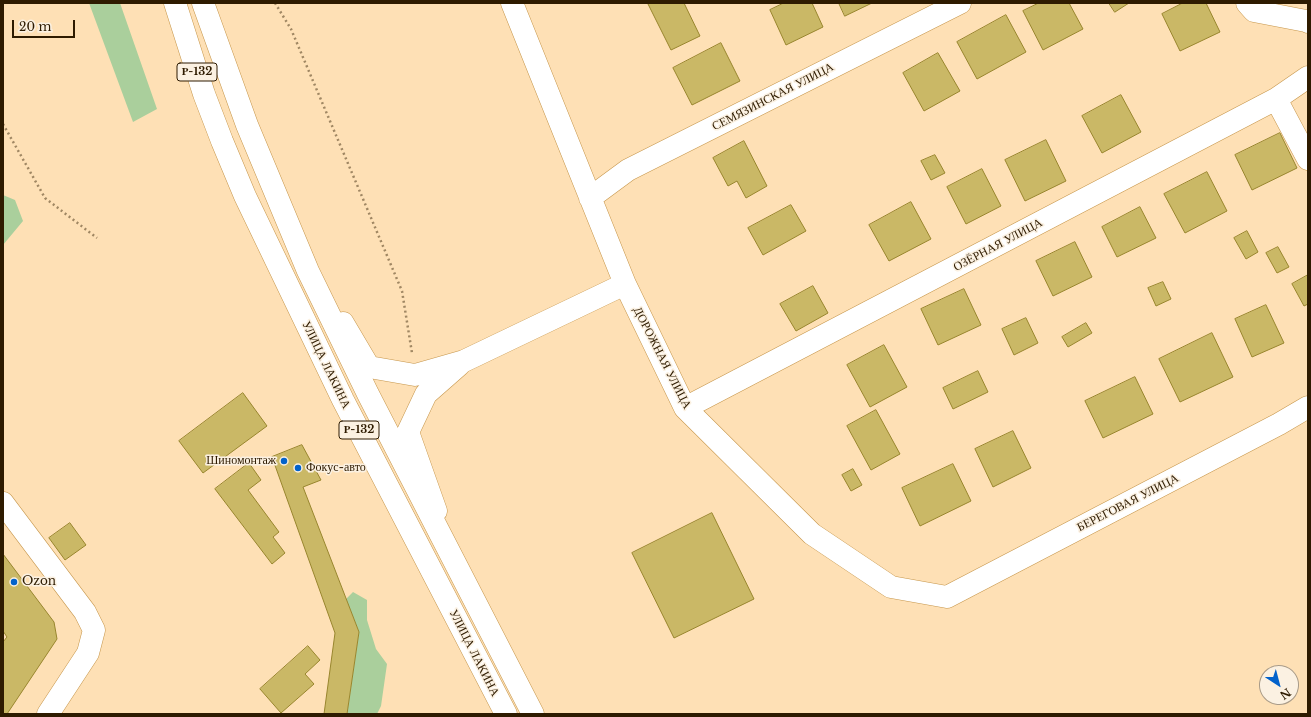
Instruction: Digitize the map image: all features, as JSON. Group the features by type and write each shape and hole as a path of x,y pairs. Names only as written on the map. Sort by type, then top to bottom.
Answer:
{"main road":[{"name":"УЛИЦА ЛАКИНА","path":"175,3 204,94 245,196 343,400 506,714"},
{"name":"УЛИЦА ЛАКИНА","path":"203,3 247,126 308,271 368,394 533,714"},
{"name":"ДОРОЖНАЯ УЛИЦА","path":"512,3 625,284 685,408 812,534 891,587 946,597"},
{"name":"СЕМЯЗИНСКАЯ УЛИЦА","path":"590,198 628,170 960,3"},
{"path":"1247,3 1254,11 1306,20 1308,22"},
{"name":"ОЗЁРНАЯ УЛИЦА","path":"685,408 1276,99 1308,77"},
{"path":"1276,99 1308,159"},
{"path":"308,271 340,318 369,367 415,375 464,361 625,284"},
{"path":"448,550 438,515 408,432 426,394 464,361"},
{"name":"БЕРЕГОВАЯ УЛИЦА","path":"946,597 1279,424 1308,407"},
{"path":"3,503 86,612 94,630 88,653 48,714"}],"path":[{"path":"275,3 291,29 402,291 415,375"},
{"path":"3,124 45,198 97,238"}],"green space":[{"path":"89,3 120,3 157,109 133,122"},
{"path":"3,195 15,200 23,221 3,245"},
{"path":"353,592 367,600 367,620 376,649 387,664 381,706 377,714 347,714 359,632 346,599"}],"building":[{"path":"684,3 700,36 671,50 648,4"},
{"path":"784,3 812,3 823,27 786,45 770,10"},
{"path":"839,3 872,3 845,16"},
{"path":"1039,3 1069,3 1083,29 1043,50 1023,11"},
{"path":"1109,3 1129,3 1115,12"},
{"path":"1183,3 1206,3 1220,32 1180,51 1162,14"},
{"path":"1006,15 1026,52 977,79 957,42"},
{"path":"721,43 740,81 692,105 673,68"},
{"path":"938,53 960,91 924,111 903,73"},
{"path":"1121,95 1141,132 1102,153 1082,116"},
{"path":"1280,133 1297,168 1252,190 1235,155"},
{"path":"1046,140 1066,181 1025,201 1005,160"},
{"path":"744,141 767,186 746,198 737,181 728,186 713,158"},
{"path":"935,155 945,173 931,180 921,161"},
{"path":"982,169 1001,206 966,224 947,187"},
{"path":"1207,172 1227,211 1185,233 1164,194"},
{"path":"911,202 931,239 889,261 869,225"},
{"path":"791,205 806,231 763,255 748,228"},
{"path":"1140,207 1156,238 1117,257 1102,227"},
{"path":"1247,231 1258,252 1246,259 1234,238"},
{"path":"1075,242 1092,277 1053,296 1036,261"},
{"path":"1278,247 1289,267 1277,273 1266,253"},
{"path":"1308,275 1308,304 1304,306 1292,284"},
{"path":"1163,282 1171,299 1156,306 1148,288"},
{"path":"813,286 828,313 796,331 780,304"},
{"path":"964,289 981,325 938,345 921,309"},
{"path":"1266,305 1284,343 1252,357 1235,319"},
{"path":"1026,318 1038,343 1014,355 1002,329"},
{"path":"1086,323 1092,333 1068,347 1062,337"},
{"path":"1212,333 1233,377 1180,402 1159,359"},
{"path":"884,345 907,387 870,407 847,365"},
{"path":"978,371 988,392 953,409 943,388"},
{"path":"1135,377 1153,414 1103,438 1085,401"},
{"path":"243,393 267,426 203,473 179,441"},
{"path":"876,410 900,454 871,470 847,426"},
{"path":"1013,431 1031,468 993,487 975,449"},
{"path":"302,445 321,480 303,487 359,632 347,714 324,714 335,633 272,457"},
{"path":"249,463 261,480 248,490 279,532 273,537 285,553 272,564 215,489"},
{"path":"953,464 971,501 920,526 902,488"},
{"path":"853,469 862,485 851,491 842,475"},
{"path":"712,513 754,599 674,638 632,553"},
{"path":"70,523 86,545 65,560 49,538"},
{"path":"3,554 54,622 57,639 7,714 3,714 3,642 7,637 3,631"},
{"path":"308,646 320,660 305,674 314,684 281,713 260,689"}],"place":[{"name":"Шиномонтаж","path":"284,461"},
{"name":"Фокус-авто","path":"298,468"},
{"name":"Ozon","path":"14,582"}]}
